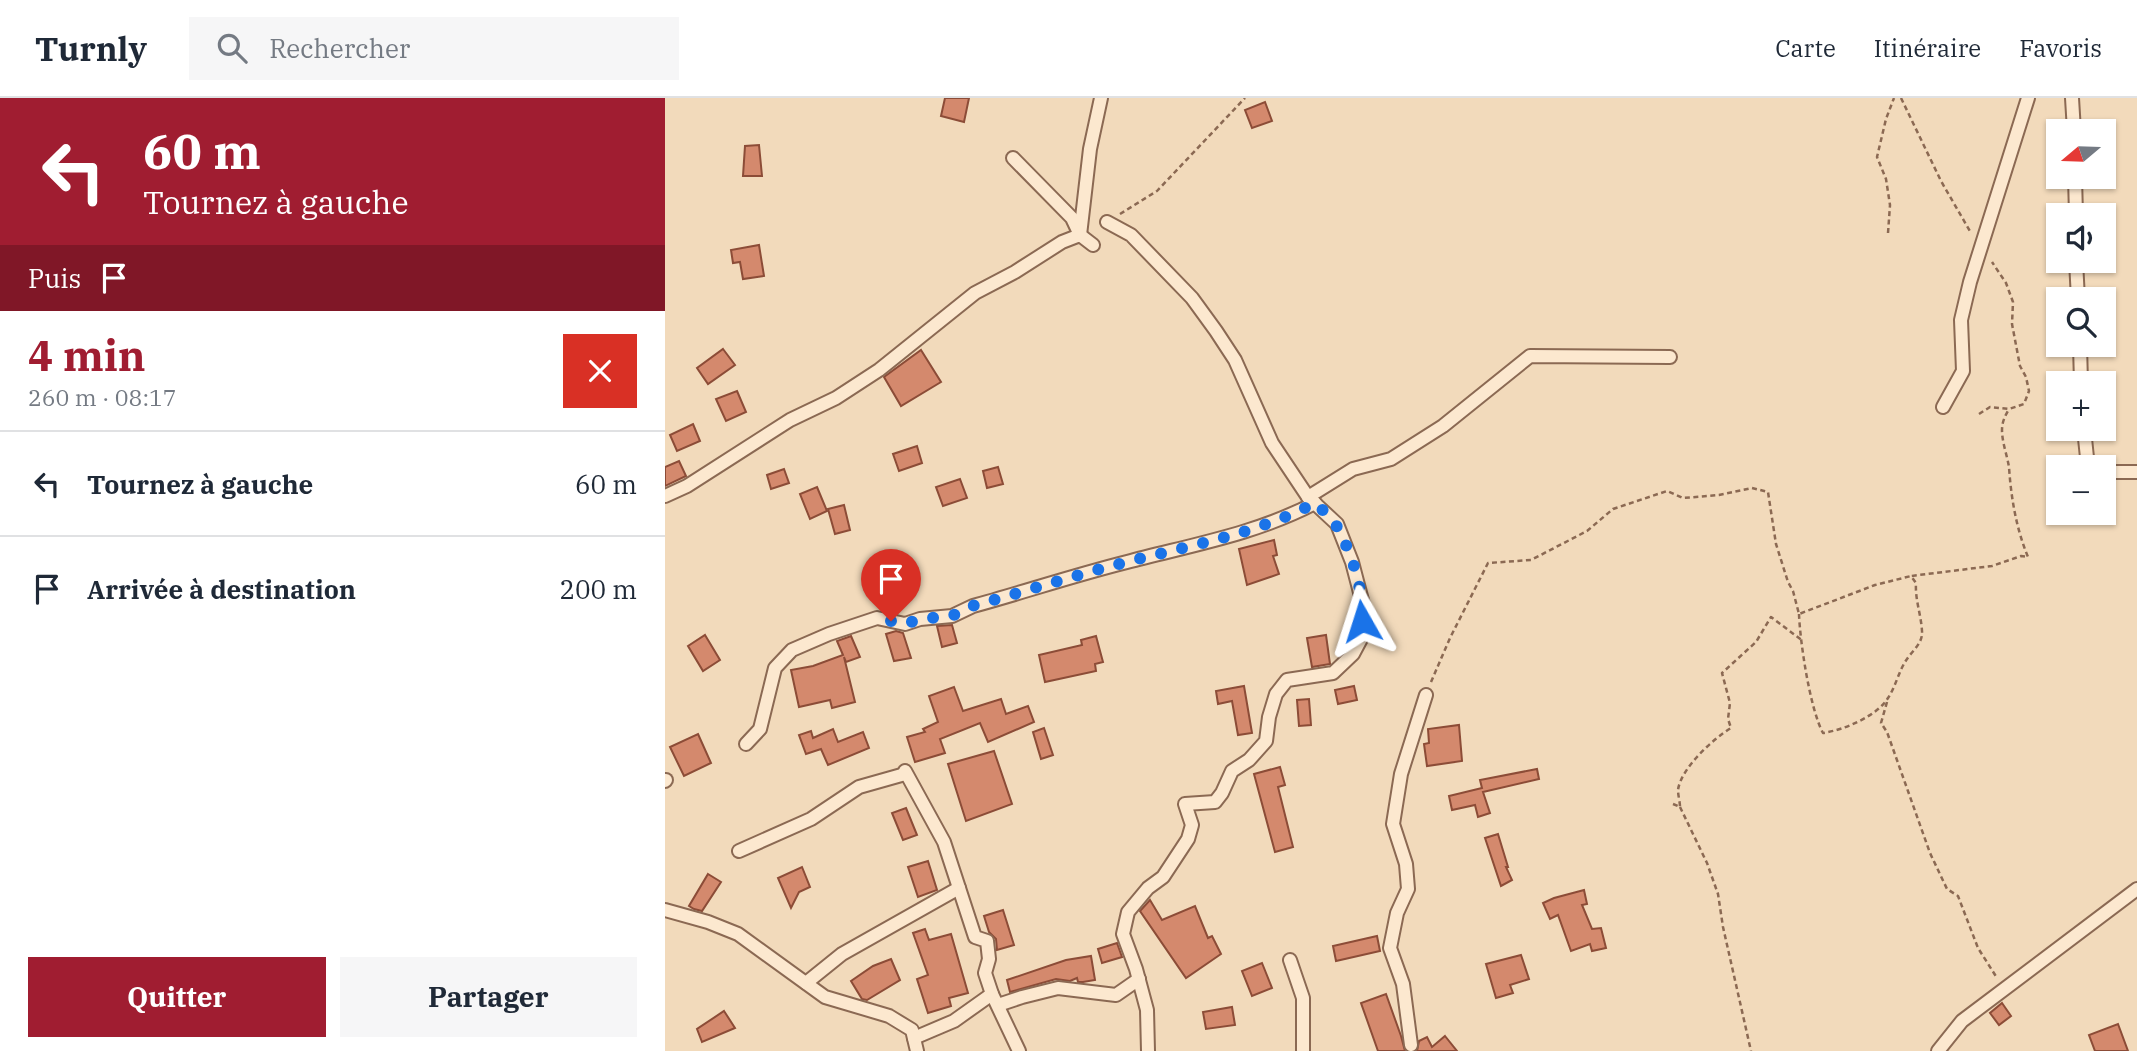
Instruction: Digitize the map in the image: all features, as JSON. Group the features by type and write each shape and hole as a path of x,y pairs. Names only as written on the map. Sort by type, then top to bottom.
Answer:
{"street":[{"path":"1080,235 1090,149 1101,98"},
{"path":"1943,407 1963,371 1961,320 1970,282 2028,98"},
{"path":"2071,98 2073,119"},
{"path":"1013,158 1072,218 1080,235 1093,245"},
{"path":"1107,222 1131,235 1200,309 1235,360 1272,443 1311,500 1336,524 1352,562 1363,604 1361,639 1353,654 1333,673 1287,680 1276,694 1266,741 1249,760 1232,771 1215,802 1185,804 1192,825 1183,850 1163,877 1148,888 1128,912 1123,934 1147,1010 1148,1051"},
{"path":"665,496 687,486 790,420 836,398 879,370 975,293 1015,272 1062,242 1080,235"},
{"path":"746,744 759,729 775,668 792,650 829,634 877,618 905,624 921,619 952,616 972,606 1285,519 1353,469 1391,459 1443,426 1530,356 1670,357"},
{"path":"2116,472 2137,472"},
{"path":"1411,1045 1403,984 1390,948 1397,913 1408,889 1406,864 1393,824 1401,774 1426,695"},
{"path":"739,851 811,819 859,787 905,773 944,842 975,937 987,941 989,959 985,973 1020,1051"},
{"path":"806,983 842,954 959,888"},
{"path":"1938,1051 1962,1021 2137,889"},
{"path":"665,910 738,934 825,997 889,1016 912,1031 916,1045 995,999 1058,988 1117,995 1139,979"},
{"path":"1290,960 1304,998 1303,1051"}],"path":[{"path":"1107,222 1157,191 1245,98"},
{"path":"1888,233 1890,205 1886,178 1877,157 1894,98"},
{"path":"1799,614 1875,584 1912,576 1992,566 2021,556 2028,557 2009,485 2002,428 2009,409"},
{"path":"1426,695 1450,638 1488,563 1531,560 1587,531 1613,509 1667,491 1683,498 1719,495 1752,488 1768,492 1776,544 1799,614 1817,722 1823,733 1864,719 1875,713 1887,700"},
{"path":"1912,576 1916,583 1922,631 1920,642 1905,661 1887,700 1881,723 1887,732 1922,834 1947,889 1958,896 1978,948 2004,989"},
{"path":"1751,1051 1718,894 1707,863 1680,807 1678,789 1698,754 1731,728 1728,719 1730,703 1721,673 1755,642 1771,617 1803,641"},
{"path":"1673,804 1680,807"}],"building":[{"path":"945,98 969,98 964,122 941,116"},
{"path":"1265,102 1272,121 1252,128 1245,110"},
{"path":"759,145 762,176 743,176 745,146"},
{"path":"759,245 764,276 743,279 740,262 733,263 731,250"},
{"path":"723,349 735,365 708,384 697,368"},
{"path":"921,350 941,382 901,406 884,377"},
{"path":"737,391 746,412 726,421 716,399"},
{"path":"693,424 700,441 677,451 670,435"},
{"path":"917,446 922,463 899,471 893,454"},
{"path":"679,461 686,476 665,486 665,467"},
{"path":"998,467 1003,484 987,488 983,471"},
{"path":"784,469 789,483 771,489 767,475"},
{"path":"960,479 967,498 943,506 936,487"},
{"path":"817,487 827,511 810,519 800,494"},
{"path":"844,505 850,530 835,534 828,509"},
{"path":"1274,540 1277,555 1273,556 1279,574 1247,585 1239,549"},
{"path":"952,625 957,643 942,647 937,626"},
{"path":"896,631 903,633 911,658 894,661 886,634"},
{"path":"705,635 720,660 703,671 688,646"},
{"path":"1326,635 1330,664 1312,667 1307,638"},
{"path":"851,636 860,657 846,662 844,657 855,702 832,708 830,700 799,707 791,670 813,666 843,655 837,641"},
{"path":"1096,636 1103,662 1095,664 1096,671 1045,682 1039,655 1082,645 1081,640"},
{"path":"1244,686 1252,733 1238,735 1232,701 1218,704 1216,691"},
{"path":"1354,686 1357,700 1338,704 1335,690"},
{"path":"954,687 963,711 1001,699 1006,714 1028,706 1034,722 988,742 980,723 940,739 945,753 915,762 907,737 925,732 923,729 938,722 929,696"},
{"path":"1309,699 1311,725 1299,726 1297,700"},
{"path":"1459,725 1462,761 1427,766 1424,744 1429,743 1428,729"},
{"path":"1044,728 1053,755 1041,759 1033,732"},
{"path":"833,729 838,742 863,732 869,748 828,765 821,749 806,754 799,735 811,731 813,738"},
{"path":"698,734 711,763 684,776 670,747"},
{"path":"994,751 1012,804 966,821 948,764"},
{"path":"1280,767 1285,785 1278,787 1293,847 1275,852 1254,774"},
{"path":"1537,769 1539,779 1483,792 1490,813 1478,817 1475,805 1452,810 1449,796 1482,788 1480,780"},
{"path":"906,808 917,835 903,840 892,813"},
{"path":"1498,834 1512,880 1501,886 1485,838"},
{"path":"928,861 937,890 918,897 908,867"},
{"path":"802,867 810,887 799,892 791,908 778,878"},
{"path":"708,874 721,882 702,911 694,909 689,906"},
{"path":"1584,890 1587,904 1582,905 1592,929 1601,928 1606,948 1592,951 1590,944 1571,951 1558,915 1550,919 1543,903"},
{"path":"1150,900 1162,920 1195,906 1208,938 1212,936 1221,954 1186,978 1140,911"},
{"path":"1003,910 1014,945 997,950 996,939 989,932 984,916"},
{"path":"925,929 929,940 951,934 968,993 949,998 951,1006 928,1013 917,979 928,975 913,933"},
{"path":"1377,936 1380,951 1336,961 1333,946"},
{"path":"1117,943 1122,957 1102,963 1098,949"},
{"path":"1521,955 1529,979 1510,985 1513,993 1496,998 1486,964"},
{"path":"1091,956 1095,980 1078,982 1077,978 1070,981 1056,979 1010,992 1007,980 1066,960"},
{"path":"891,959 900,980 867,1000 862,999 851,981 873,966"},
{"path":"1262,963 1272,988 1252,996 1242,971"},
{"path":"1386,994 1405,1051 1378,1051 1361,1003"},
{"path":"2002,1003 2011,1016 1999,1025 1990,1013"},
{"path":"1232,1007 1235,1025 1206,1029 1203,1012"},
{"path":"724,1011 735,1028 702,1042 697,1029"},
{"path":"2118,1024 2128,1051 2095,1051 2089,1035"},
{"path":"1445,1036 1457,1051 1417,1051 1419,1041 1427,1037 1432,1047"}],"route":[{"path":"891,621 905,624 921,619 952,616 972,606 1237,534 1285,519 1315,503 1336,524 1352,562 1363,604 1362,621"}]}
